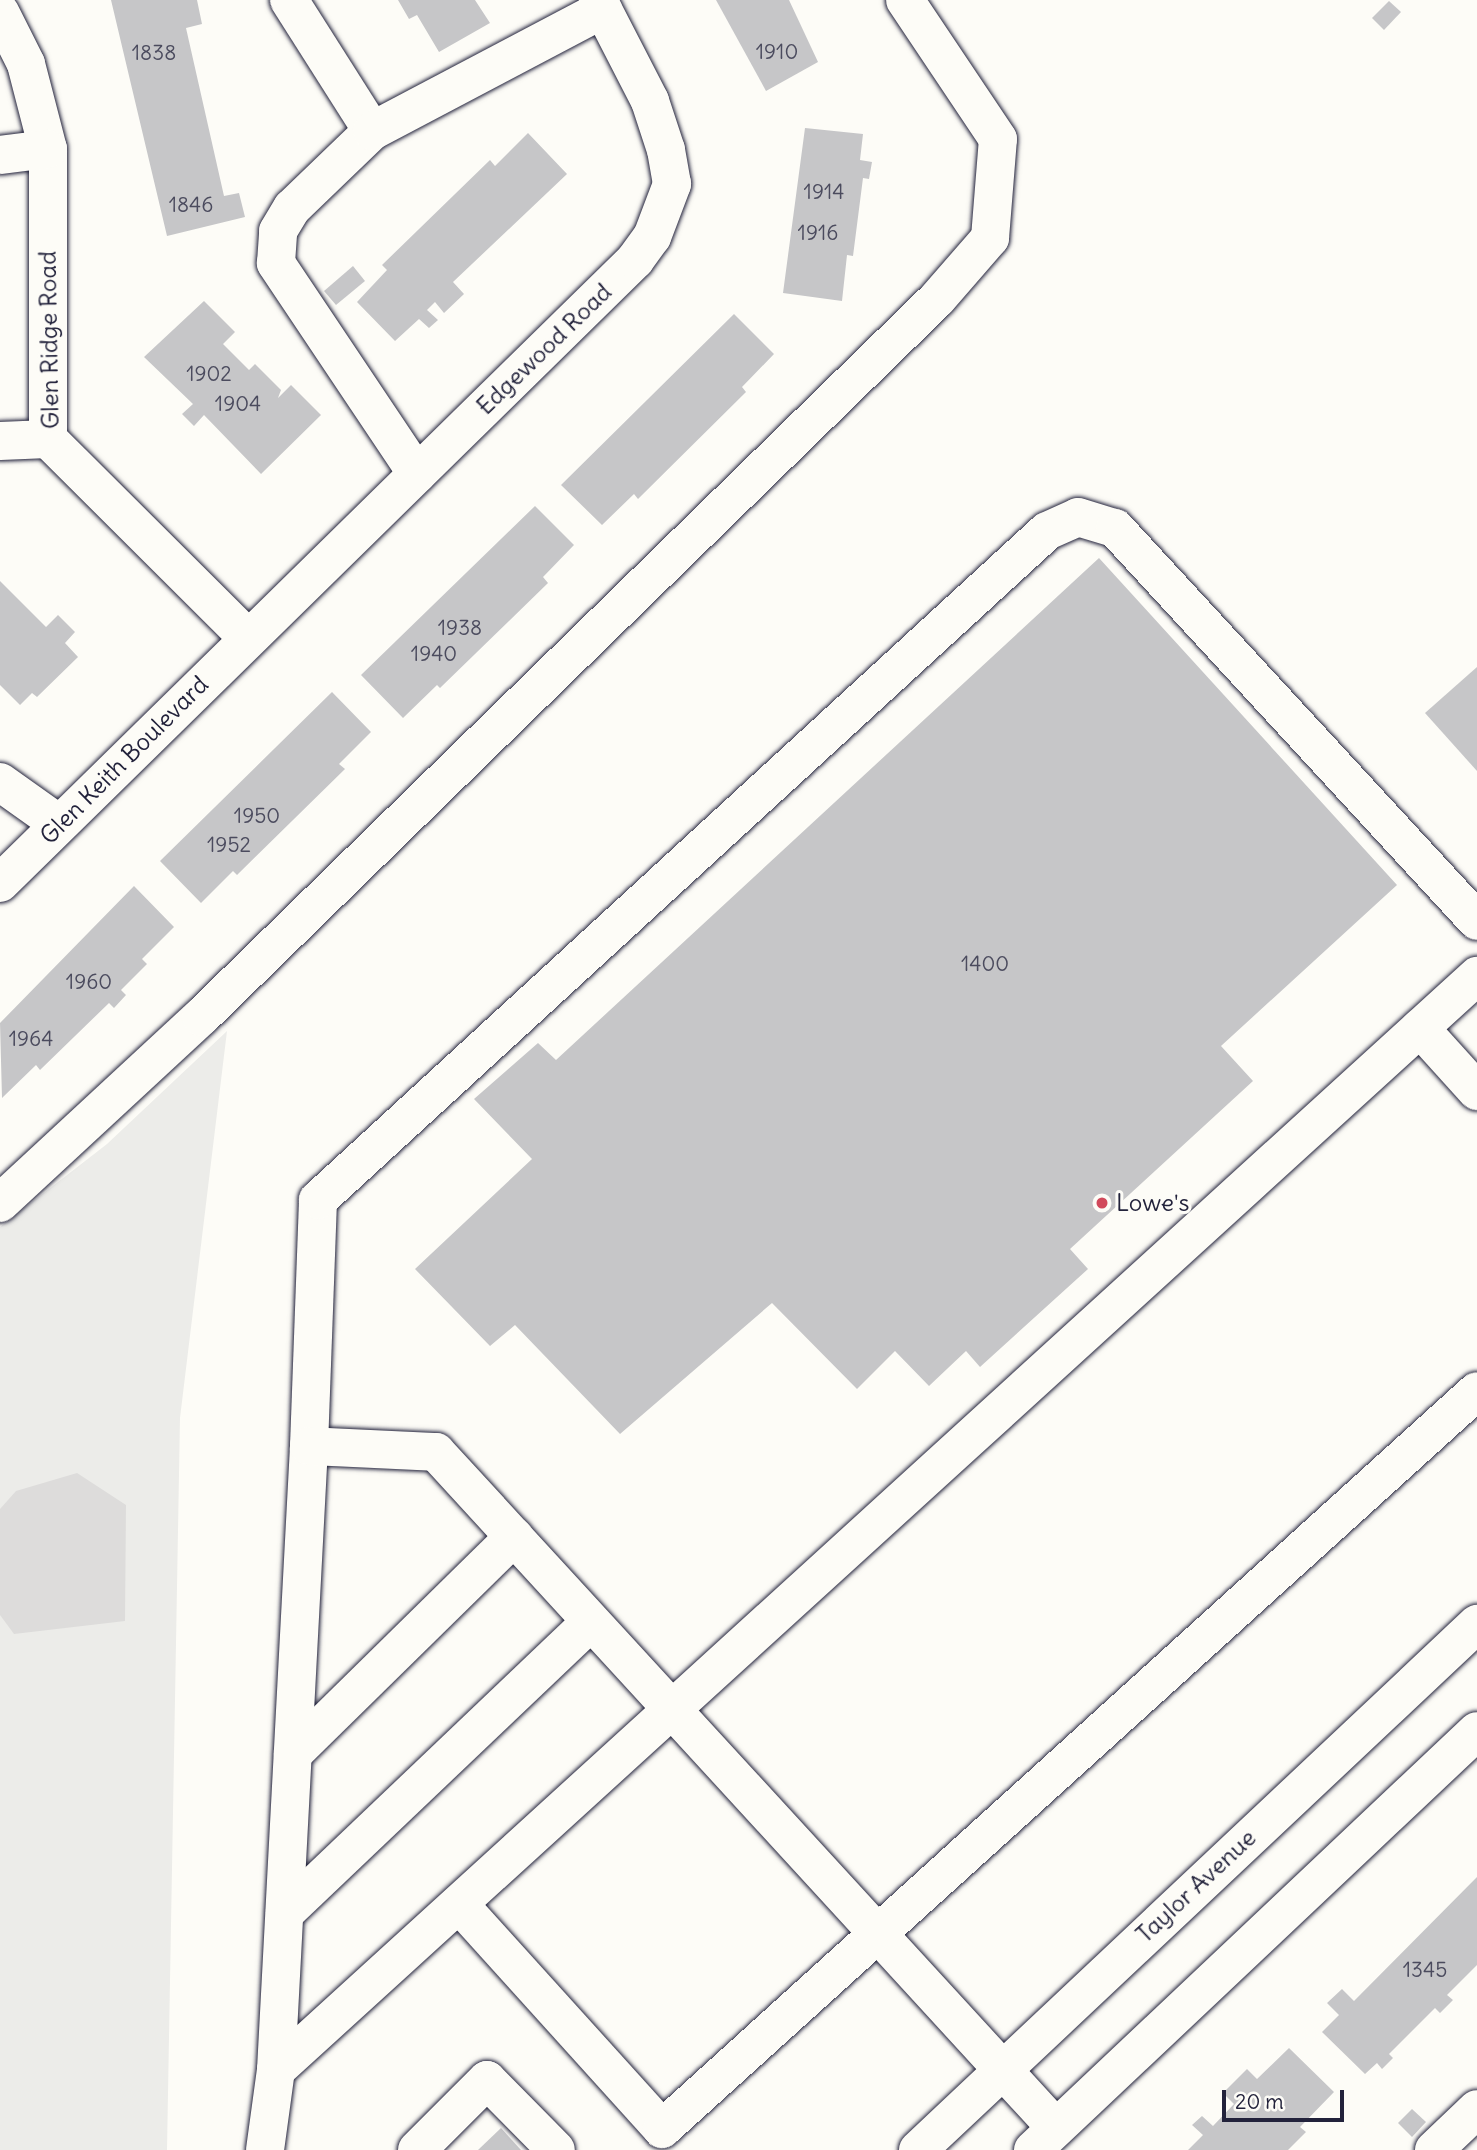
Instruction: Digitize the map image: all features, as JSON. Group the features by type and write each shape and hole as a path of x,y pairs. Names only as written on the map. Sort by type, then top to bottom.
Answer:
{"street":[{"path":"289,0 372,131"},
{"path":"0,1203 211,1008 937,299 990,238 998,139 905,0"},
{"path":"416,474 276,263 278,231 292,208 372,131 601,4"},
{"name":"Edgewood Road","path":"248,638 635,260 664,216 672,184 666,150 650,101 601,4"},
{"name":"Glen Ridge Road","path":"0,12 26,64 48,149 48,439 248,638"},
{"path":"0,155 48,149"},
{"path":"0,441 48,439"},
{"path":"265,2150 276,2070 285,1913 309,1446 318,1200 1047,531 1079,517 1115,528 1477,921"},
{"name":"Glen Keith Boulevard","path":"0,884 248,638"},
{"path":"0,782 59,824"},
{"path":"276,2070 1477,976"},
{"path":"1420,1028 1477,1091"},
{"path":"458,1904 662,2129 1477,1391"},
{"path":"309,1446 436,1452 1000,2068 1044,2139 1477,1731"},
{"path":"293,1754 514,1537"},
{"path":"285,1913 591,1622"},
{"name":"Taylor Avenue","path":"918,2150 1000,2068 1477,1624"},
{"path":"417,2150 487,2080 556,2150"},
{"path":"1434,2150 1477,2109"}],"shaded area":[{"path":"227,1031 180,1418 167,2150 0,2150 0,1227 107,1144"},
{"path":"77,1473 126,1505 125,1621 14,1634 0,1615 0,1509 16,1491"}],"building":[{"path":"111,0 197,0 202,24 186,28 224,196 239,193 245,217 167,236"},
{"path":"398,0 475,0 490,23 439,52 417,15 409,19"},
{"path":"716,0 789,0 818,62 766,91"},
{"path":"1389,1 1401,12 1384,30 1372,18"},
{"path":"805,128 863,134 860,160 872,162 869,179 863,178 853,256 847,255 842,301 783,293"},
{"path":"528,133 567,174 453,282 464,294 444,313 435,302 427,310 438,320 429,328 419,319 395,341 357,302 387,270 382,265 490,160 495,166"},
{"path":"353,266 365,281 336,305 324,291"},
{"path":"204,301 235,332 223,344 249,370 255,364 281,390 278,398 291,385 321,415 261,474 204,415 194,426 182,414 193,404 144,357"},
{"path":"734,314 774,354 742,387 746,392 638,499 634,494 602,525 561,485"},
{"path":"535,506 574,545 543,577 548,583 440,688 437,685 403,718 361,675"},
{"path":"1099,558 1397,885 1221,1046 1253,1081 1070,1249 1088,1269 980,1367 966,1351 929,1386 895,1351 857,1389 772,1303 620,1434 515,1325 490,1346 415,1269 532,1159 474,1099 538,1043 556,1060"},
{"path":"0,581 46,627 58,615 75,632 65,643 78,657 37,697 32,693 20,705 0,685"},
{"path":"1477,667 1477,771 1425,713"},
{"path":"332,692 371,732 339,764 345,769 237,875 233,871 201,903 160,861"},
{"path":"134,886 174,927 142,959 147,964 121,990 126,995 114,1008 109,1003 40,1070 36,1065 2,1098 0,1023"},
{"path":"1477,1877 1477,1965 1447,1995 1453,2000 1440,2013 1435,2008 1389,2054 1393,2058 1382,2069 1377,2063 1365,2074 1322,2032 1339,2015 1327,2003 1342,1989 1354,2001"},
{"path":"1289,2048 1334,2092 1300,2127 1306,2132 1288,2150 1188,2150 1203,2135 1192,2125 1202,2116 1213,2126 1234,2104 1223,2093 1247,2069 1257,2079"},
{"path":"1412,2109 1426,2122 1412,2137 1398,2123"},
{"path":"501,2128 521,2150 478,2150"}],"place":[{"name":"Lowe's","path":"1102,1203"}]}
